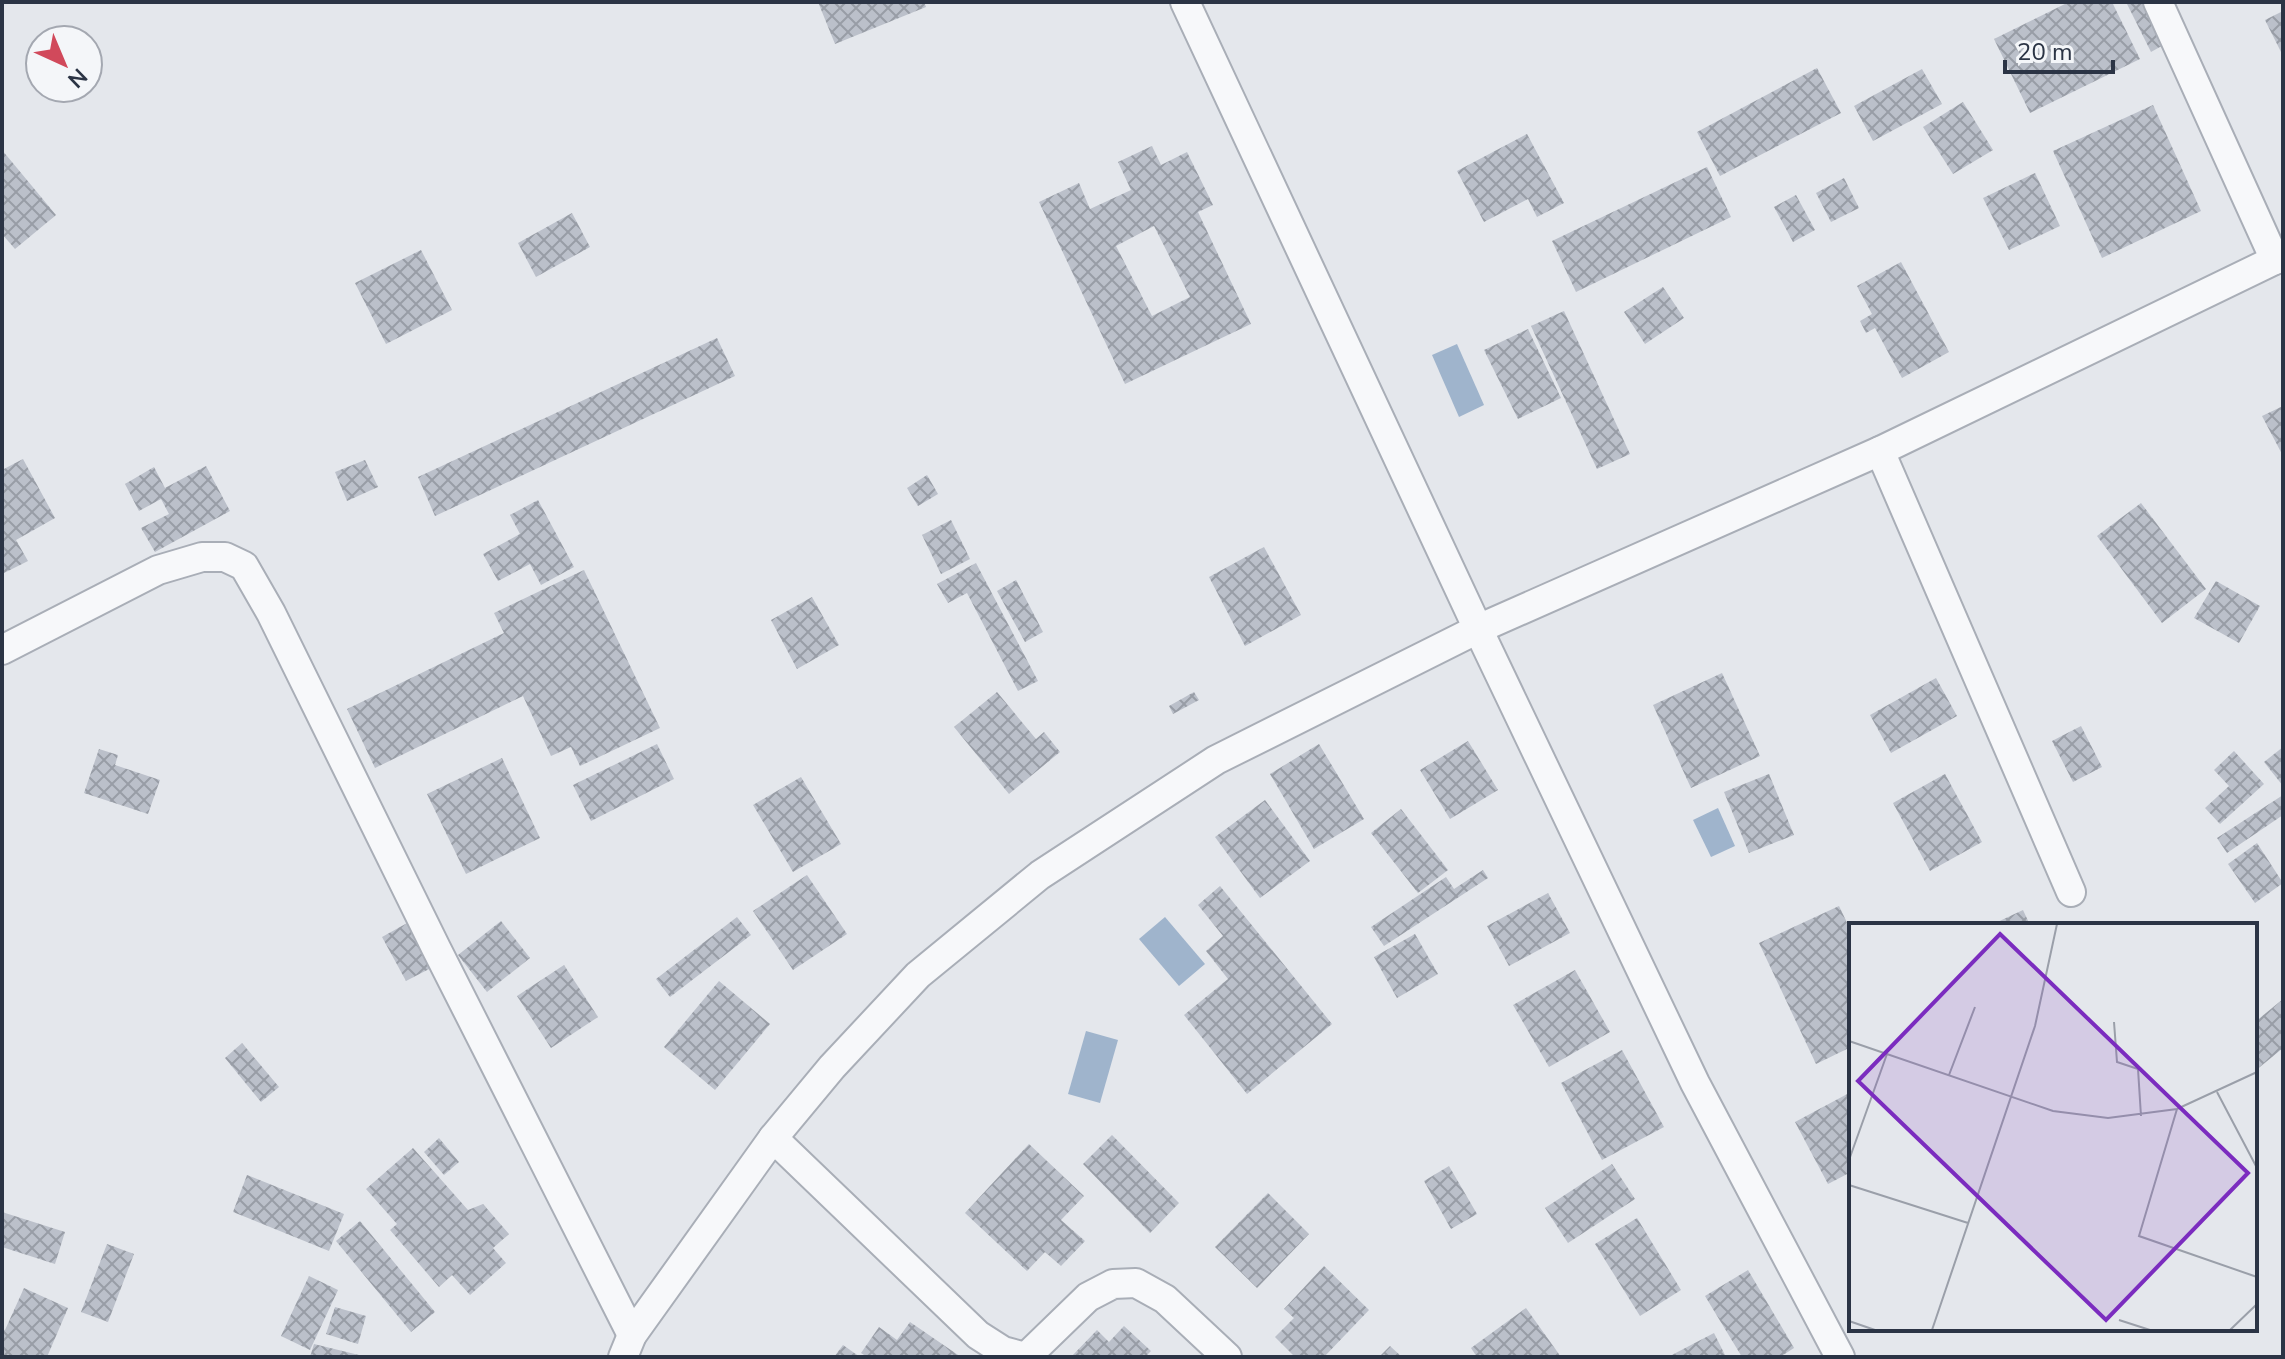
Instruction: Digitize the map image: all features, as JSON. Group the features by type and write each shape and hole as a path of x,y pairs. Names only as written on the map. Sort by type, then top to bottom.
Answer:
{"street":[{"path":"1185,2 1478,629 1695,1083 1840,1357"},
{"path":"2,650 158,570 202,557 225,557 244,566 271,613 436,948 627,1346 773,1138 832,1067 918,975 1040,875 1216,760 1478,629 1880,451 2279,258 2158,2"},
{"path":"1880,451 2071,892"},
{"path":"773,1138 978,1335 1003,1351 1026,1357 1088,1297 1113,1284 1136,1283 1165,1299 1227,1357"}],"water":[{"path":"1457,344 1484,405 1459,417 1432,355"},
{"path":"1718,808 1735,846 1711,857 1693,820"},
{"path":"1165,917 1205,964 1179,986 1139,939"},
{"path":"1086,1031 1118,1040 1100,1103 1068,1094"}],"building":[{"path":"818,2 924,2 926,7 835,44"},
{"path":"2069,2 2112,2 2140,59 2030,113 1994,39"},
{"path":"2126,2 2146,2 2167,43 2151,52"},
{"path":"2283,11 2283,56 2265,20"},
{"path":"1817,68 1841,113 1720,176 1697,132"},
{"path":"1922,69 1942,104 1873,141 1854,106"},
{"path":"1963,102 1993,150 1953,174 1923,127"},
{"path":"2153,105 2201,211 2102,258 2053,151"},
{"path":"1527,134 1564,203 1537,217 1528,199 1484,222 1457,171"},
{"path":"1152,146 1161,165 1187,152 1213,205 1198,212 1251,324 1125,384 1039,202 1079,183 1090,209 1131,190 1118,162","holes":["1154,226 1190,297 1152,316 1116,246"]},
{"path":"2,150 56,215 15,249 2,234"},
{"path":"1707,167 1731,217 1576,292 1552,241"},
{"path":"2035,173 2060,226 2009,250 1983,198"},
{"path":"1844,178 1859,208 1831,222 1816,193"},
{"path":"1796,195 1815,230 1793,242 1774,207"},
{"path":"572,213 590,247 536,277 518,243"},
{"path":"421,250 452,310 386,344 355,283"},
{"path":"1901,262 1949,352 1902,378 1875,328 1866,333 1860,321 1872,314 1857,286"},
{"path":"1663,287 1684,318 1645,344 1624,312"},
{"path":"1564,311 1630,454 1597,469 1531,326"},
{"path":"1528,329 1561,398 1518,419 1484,350"},
{"path":"717,338 735,376 435,516 418,477"},
{"path":"2283,406 2283,456 2262,416"},
{"path":"23,459 55,518 16,540 28,561 2,574 2,470"},
{"path":"365,460 378,487 347,501 335,472"},
{"path":"206,466 230,511 155,552 141,528 169,514 161,499 139,511 125,484 154,467 165,488"},
{"path":"927,475 938,494 918,506 907,488"},
{"path":"538,500 574,567 541,585 530,564 498,581 483,554 520,534 510,515"},
{"path":"2141,503 2206,589 2162,623 2097,536"},
{"path":"951,520 970,559 941,574 922,535"},
{"path":"1264,547 1301,615 1245,646 1209,577"},
{"path":"976,563 1038,681 1018,691 967,593 948,603 937,584"},
{"path":"584,570 660,728 580,766 571,747 551,756 523,696 375,768 347,709 504,633 494,613"},
{"path":"1016,580 1043,632 1025,642 997,591"},
{"path":"2216,581 2260,606 2239,643 2194,618"},
{"path":"812,597 839,645 797,669 771,620"},
{"path":"1722,673 1760,756 1691,788 1653,705"},
{"path":"1936,678 1957,716 1891,753 1870,715"},
{"path":"997,692 1036,739 1044,732 1060,752 1009,794 954,727"},
{"path":"1194,692 1199,700 1173,714 1169,706"},
{"path":"2081,726 2102,767 2073,782 2052,741"},
{"path":"1468,741 1498,790 1450,819 1420,770"},
{"path":"657,744 674,779 591,821 573,785"},
{"path":"1319,744 1364,819 1314,849 1270,774"},
{"path":"2283,747 2283,786 2264,762"},
{"path":"99,749 118,755 115,765 160,780 148,814 84,793"},
{"path":"2234,751 2264,784 2220,824 2205,808 2229,786 2214,770"},
{"path":"502,758 540,838 466,874 427,794"},
{"path":"1769,774 1794,835 1749,853 1724,792"},
{"path":"1945,774 1982,842 1930,871 1893,803"},
{"path":"801,777 841,844 793,872 753,805"},
{"path":"2283,795 2283,815 2227,853 2217,838"},
{"path":"1265,800 1310,861 1260,898 1215,837"},
{"path":"1401,809 1448,870 1418,893 1371,833"},
{"path":"2257,843 2283,883 2255,903 2228,864"},
{"path":"1483,870 1488,878 1384,946 1371,927 1446,877 1454,889"},
{"path":"807,875 847,934 793,970 753,911"},
{"path":"1220,886 1332,1024 1247,1094 1184,1015 1228,979 1206,951 1223,936 1198,905"},
{"path":"1548,893 1570,933 1509,966 1487,926"},
{"path":"1839,906 1849,927 1849,1048 1816,1064 1759,943"},
{"path":"2023,910 2029,923 1995,923"},
{"path":"737,917 751,935 670,997 656,979"},
{"path":"501,921 530,958 487,992 458,955"},
{"path":"409,922 433,967 406,981 382,937"},
{"path":"1415,934 1438,974 1397,998 1374,957"},
{"path":"564,965 598,1017 551,1048 517,996"},
{"path":"1575,970 1610,1032 1549,1067 1513,1005"},
{"path":"719,981 770,1024 715,1090 664,1047"},
{"path":"2283,999 2283,1048 2257,1069 2257,1020"},
{"path":"242,1043 279,1087 261,1102 225,1058"},
{"path":"1622,1050 1664,1127 1602,1160 1561,1083"},
{"path":"1849,1093 1849,1173 1828,1184 1795,1122"},
{"path":"1112,1135 1179,1203 1150,1233 1083,1164"},
{"path":"439,1138 459,1162 444,1175 424,1152"},
{"path":"1029,1144 1084,1196 1061,1220 1085,1241 1061,1266 1045,1252 1027,1271 965,1213"},
{"path":"413,1148 468,1210 483,1204 509,1234 493,1248 506,1263 470,1295 452,1275 439,1287 390,1230 397,1224 366,1189"},
{"path":"1612,1164 1635,1199 1568,1243 1545,1208"},
{"path":"1449,1166 1477,1214 1451,1229 1424,1181"},
{"path":"247,1175 344,1214 329,1251 233,1212"},
{"path":"1268,1193 1309,1234 1257,1288 1215,1247"},
{"path":"2,1212 65,1232 55,1264 2,1247"},
{"path":"1637,1218 1681,1290 1640,1316 1595,1244"},
{"path":"360,1221 435,1312 411,1332 336,1241"},
{"path":"107,1244 134,1254 108,1322 81,1312"},
{"path":"1324,1266 1369,1310 1324,1357 1295,1357 1275,1337 1294,1318 1284,1309"},
{"path":"1748,1270 1794,1348 1780,1357 1742,1357 1705,1296"},
{"path":"309,1276 338,1290 310,1350 281,1336"},
{"path":"24,1288 68,1308 47,1357 2,1357 2,1329 5,1330"},
{"path":"335,1307 366,1316 358,1344 326,1334"},
{"path":"1526,1308 1561,1357 1477,1357 1471,1348"},
{"path":"910,1322 961,1357 867,1357 861,1353 879,1327 897,1340"},
{"path":"1124,1326 1151,1351 1145,1357 1071,1357 1097,1330 1109,1342"},
{"path":"1714,1333 1726,1357 1668,1357"},
{"path":"314,1344 363,1356 363,1357 310,1357"},
{"path":"843,1345 860,1357 834,1357"},
{"path":"1390,1346 1402,1357 1379,1357"}]}
